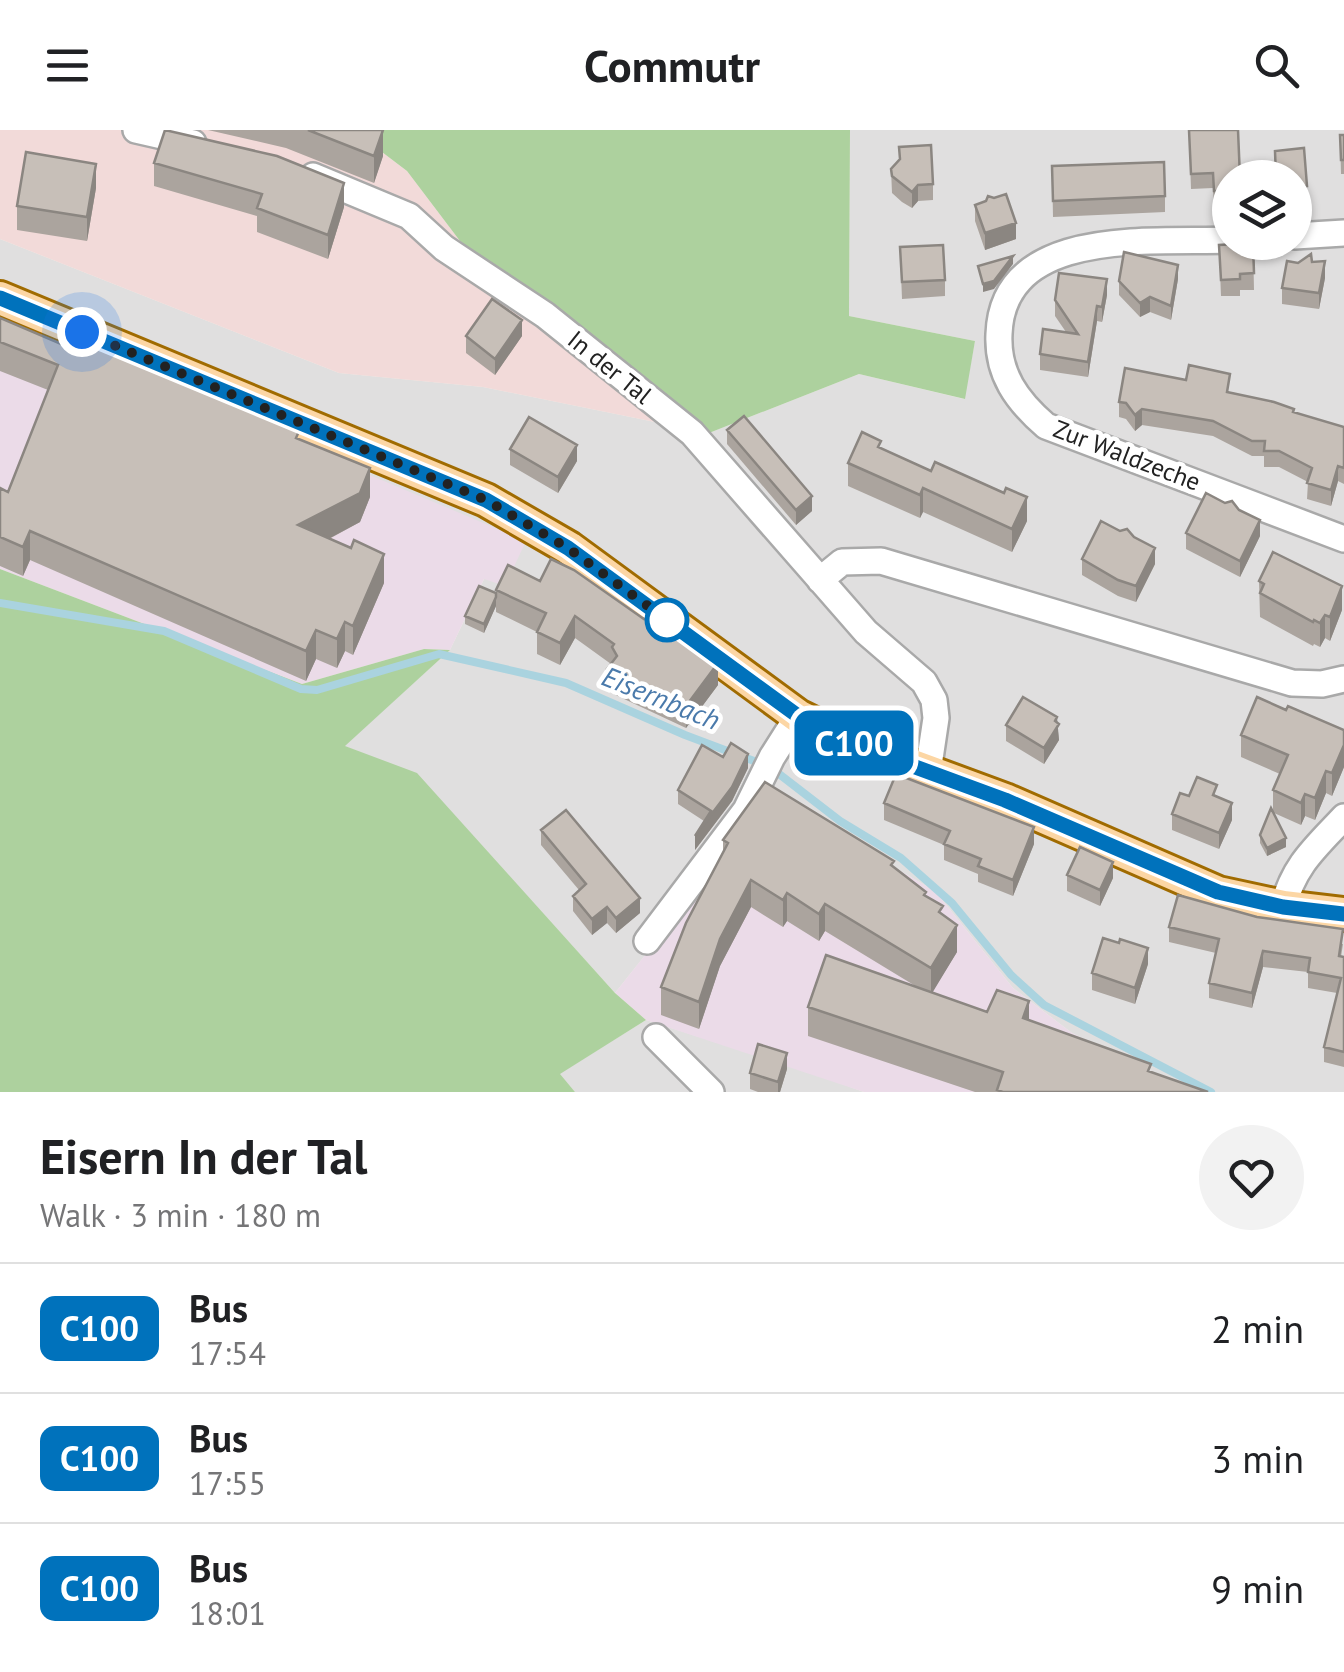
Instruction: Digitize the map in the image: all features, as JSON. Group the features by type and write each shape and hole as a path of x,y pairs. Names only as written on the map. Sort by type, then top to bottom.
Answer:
{"main road":[{"path":"0,298 486,500 568,548 798,716 861,747 1005,800 1218,892 1283,907 1344,914"}],"street":[{"path":"136,130 209,147"},
{"name":"In der Tal","path":"282,164 409,216 444,248 546,315 692,433 866,632 924,682 934,700 936,718 928,772"},
{"path":"1312,235 1344,233"},
{"name":"Zur Waldzeche","path":"1212,241 1092,246 1046,259 1030,270 1016,282 1000,322 1002,364 1011,389 1046,426 1344,538"},
{"path":"820,580 842,562 881,561 1292,683 1322,684 1344,679"},
{"path":"647,941 746,810 798,716"},
{"path":"1283,907 1299,864 1344,817"},
{"path":"656,1037 711,1092"}],"shaded area":[{"path":"0,130 353,130 407,171 460,241 709,433 483,387 339,373 0,239"},
{"path":"850,130 1344,130 1344,1092 1188,1092 1072,1033 1013,988 935,891 771,797 615,993 417,774 344,746 450,650 484,579 0,319 0,239 339,373 483,387 709,433 859,374 964,399 975,341 849,316"},
{"path":"0,319 526,541 505,586 484,579 450,650 424,649 302,684 0,569"},
{"path":"771,796 935,891 1013,988 1072,1033 1188,1092 864,1092 646,1020 615,993"},
{"path":"646,1020 864,1092 575,1092 559,1074"}],"green space":[{"path":"353,130 850,130 849,316 975,341 965,399 859,374 709,433 460,241 407,171"},
{"path":"0,569 302,684 424,649 450,650 345,746 417,773 615,993 646,1020 560,1074 575,1092 0,1092"}],"building":[{"path":"165,130 277,156 344,183 328,235 257,208 262,194 154,163"},
{"path":"308,130 383,130 374,156"},
{"path":"1189,130 1238,130 1239,160 1212,160 1212,173 1191,174"},
{"path":"1340,135 1344,135 1344,160 1341,160"},
{"path":"931,145 933,184 918,185 912,192 892,176 891,169 900,159 899,147"},
{"path":"1304,148 1305,160 1275,160 1275,151"},
{"path":"26,152 96,164 87,217 17,206"},
{"path":"1164,162 1165,196 1053,201 1052,166"},
{"path":"1006,194 1016,223 985,233 975,205 988,196"},
{"path":"943,245 945,280 902,282 900,247"},
{"path":"1124,252 1178,265 1171,306 1150,297 1140,303 1119,281"},
{"path":"1013,256 994,281 983,284 978,266"},
{"path":"1220,260 1254,260 1254,273 1221,280"},
{"path":"1287,261 1325,261 1319,293 1282,288"},
{"path":"1059,273 1107,279 1102,307 1097,306 1088,362 1040,354 1043,329 1078,334 1055,300"},
{"path":"492,299 522,320 495,359 466,336"},
{"path":"0,318 66,346 73,329 300,429 296,438 370,468 360,493 298,525 351,548 354,540 384,554 353,626 345,622 337,639 316,630 306,651 30,531 23,547 0,537 0,488 8,492 58,365 0,342"},
{"path":"1189,365 1230,374 1227,392 1274,402 1294,409 1293,412 1344,427 1344,468 1338,466 1331,490 1307,483 1312,468 1279,451 1264,451 1265,441 1252,441 1213,421 1142,409 1135,415 1126,403 1119,402 1125,368 1186,380"},
{"path":"744,416 812,496 796,510 727,430"},
{"path":"529,417 577,445 558,477 510,449"},
{"path":"862,432 881,441 878,447 931,471 935,462 1004,493 1006,488 1027,497 1012,529 923,488 920,495 848,463"},
{"path":"1206,493 1225,503 1232,501 1239,510 1260,520 1240,561 1186,533"},
{"path":"1101,521 1120,531 1127,529 1155,548 1136,586 1082,559"},
{"path":"1273,552 1342,586 1330,617 1325,615 1320,623 1313,622 1260,593 1264,584 1259,581"},
{"path":"551,559 574,570 644,619 650,612 718,663 686,706 607,669 617,656 614,644 575,616 560,643 537,632 546,613 496,590 508,565 540,581"},
{"path":"479,586 496,593 484,624 465,616"},
{"path":"1023,697 1057,717 1055,721 1059,724 1044,748 1006,725"},
{"path":"1257,697 1344,730 1344,745 1332,773 1326,771 1315,798 1305,794 1301,803 1273,790 1288,755 1241,735"},
{"path":"731,743 748,754 732,787 695,836 711,811 678,790 702,745 723,757"},
{"path":"896,774 1034,827 1013,880 978,866 981,859 944,844 950,831 884,803"},
{"path":"1197,777 1217,785 1213,795 1232,803 1219,833 1172,814 1180,793 1189,796"},
{"path":"765,782 894,861 891,865 926,892 924,895 943,906 939,912 957,925 931,968 825,904 819,914 787,893 783,900 751,880 720,939 699,1002 661,987 686,923 728,843 723,840"},
{"path":"1271,808 1286,838 1267,848 1260,835"},
{"path":"566,810 640,898 616,918 607,907 592,919 573,896 586,884 541,830"},
{"path":"1080,847 1113,862 1100,890 1067,875"},
{"path":"1178,895 1257,917 1343,929 1339,956 1344,957 1344,1052 1324,1047 1341,978 1308,972 1310,958 1263,951 1252,993 1209,983 1219,939 1169,927"},
{"path":"1103,938 1148,948 1135,988 1092,973"},
{"path":"826,955 987,1012 997,990 1029,1001 1023,1018 1151,1064 1148,1071 1208,1092 997,1090 1003,1072 808,1007"},
{"path":"758,1044 787,1053 778,1082 750,1073"}],"waterway":[{"name":"Eisernbach","path":"0,603 164,631 301,689 317,690 439,654 566,683 770,767 840,821 901,858 952,903 1011,975 1044,1005 1211,1092"}],"bus line":[{"name":"C100","path":"0,298 486,500 568,548 798,716 861,747 1005,800 1218,892 1283,907 1344,914"}],"route":[{"path":"82,332 486,500 568,548 667,620"}]}
